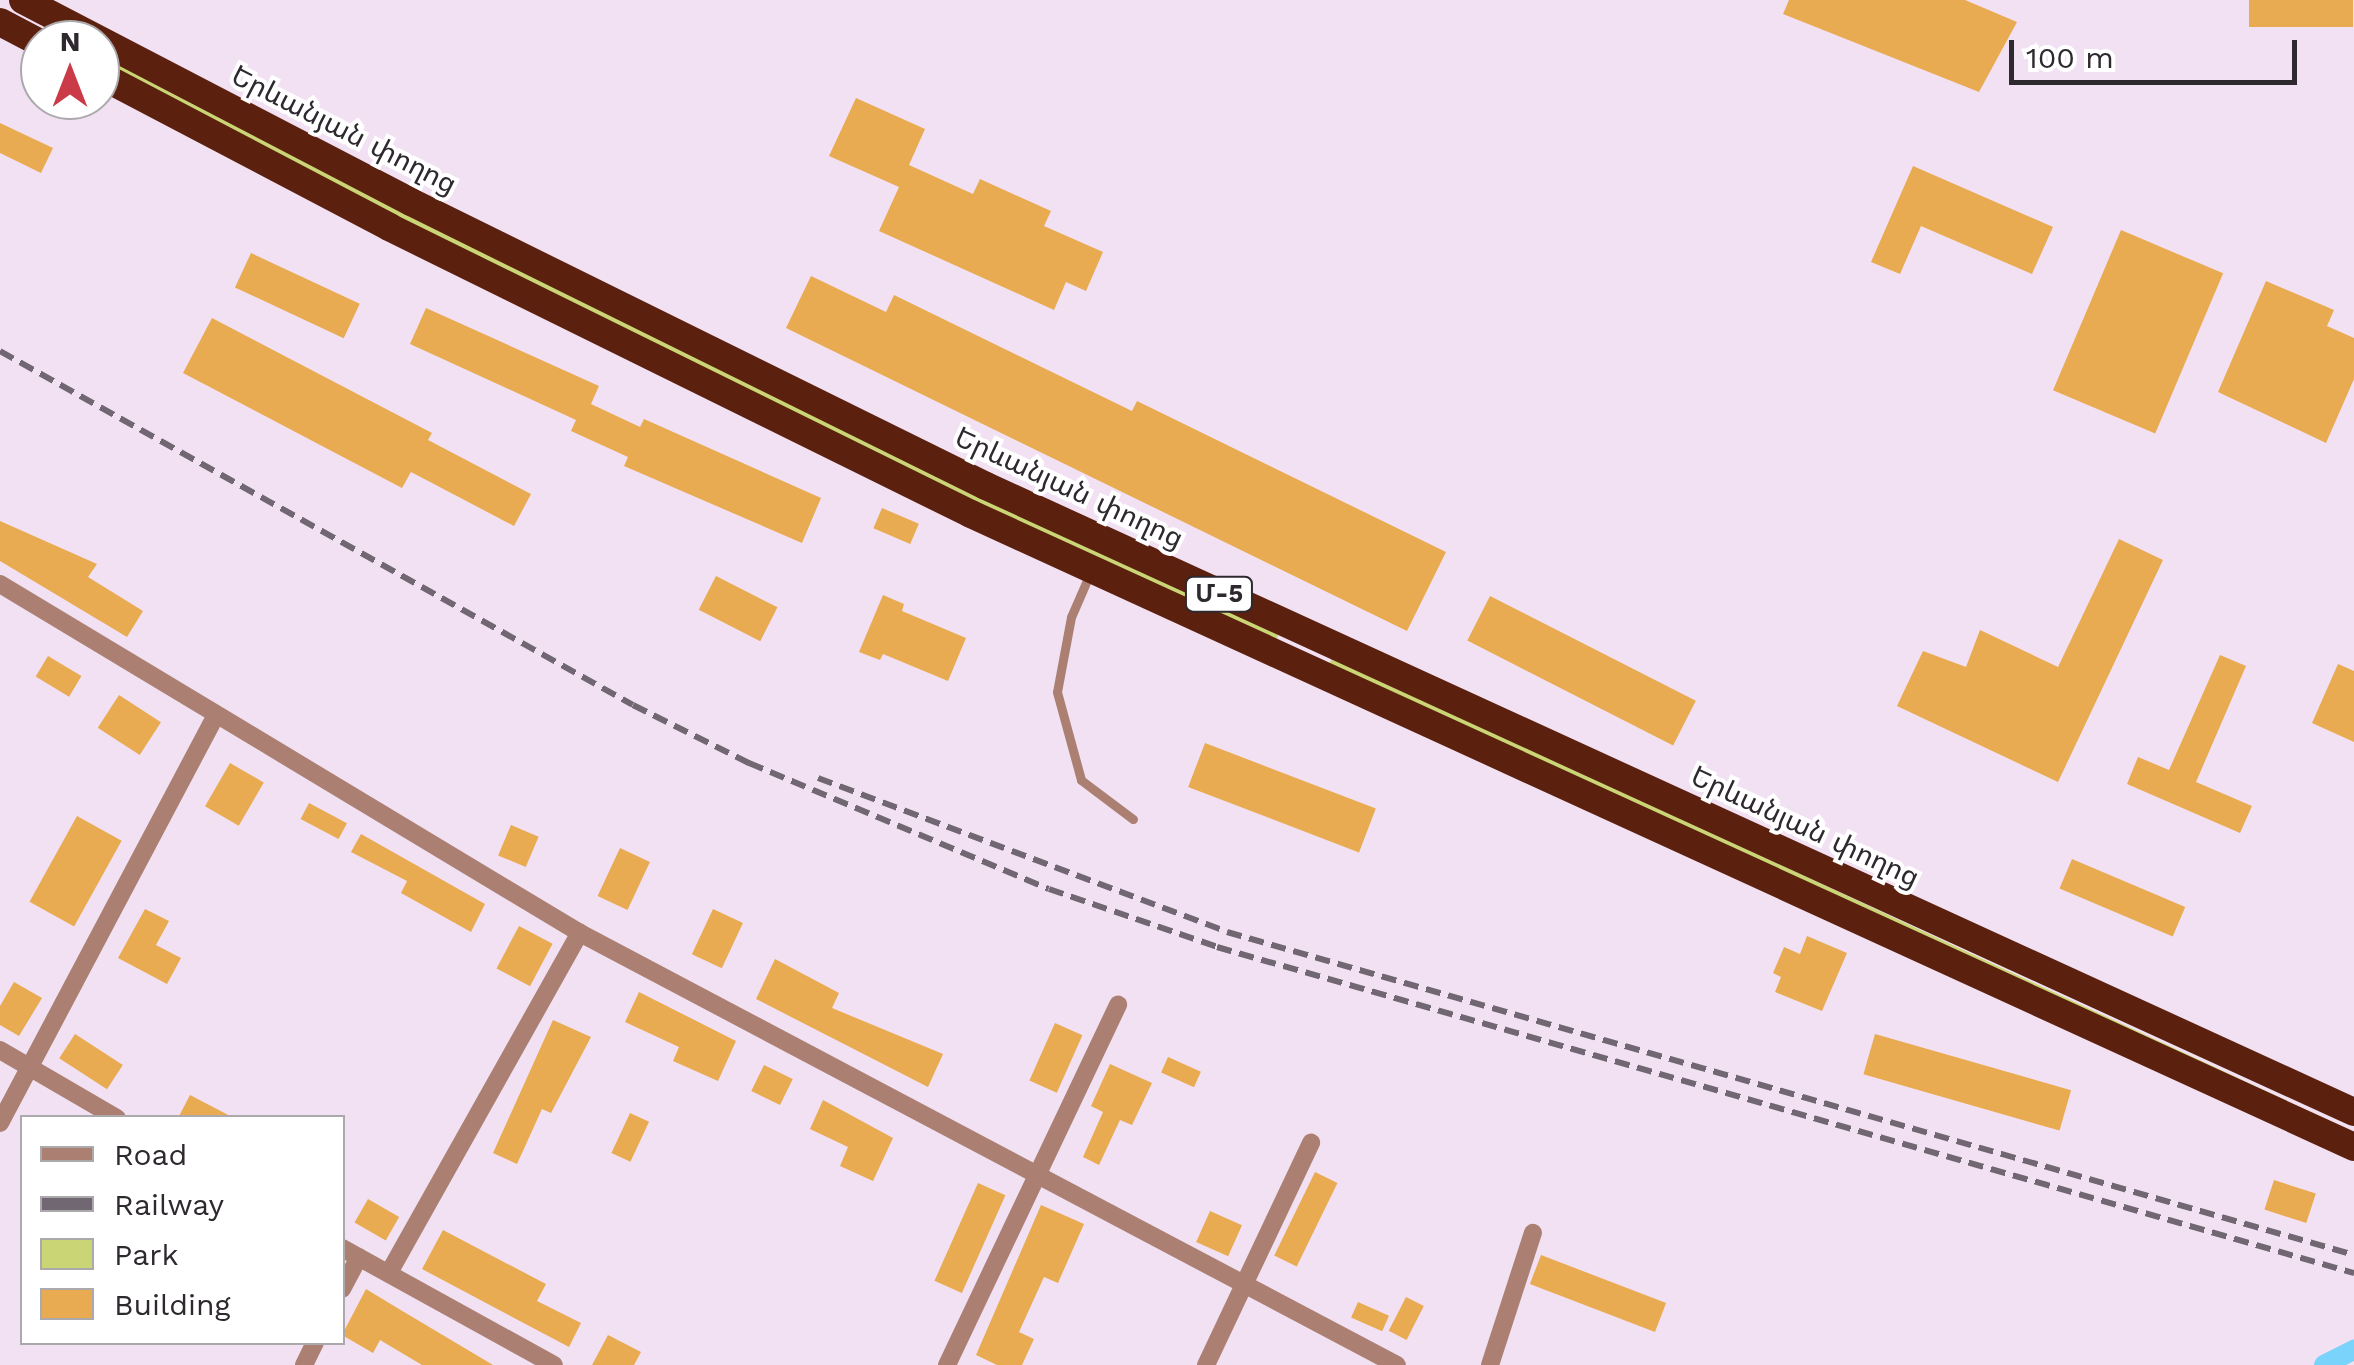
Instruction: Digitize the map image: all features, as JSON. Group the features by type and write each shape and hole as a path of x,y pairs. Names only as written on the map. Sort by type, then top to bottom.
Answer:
{"highway":[{"name":"Երևանյան փողոց","path":"23,0 411,202 986,486 2354,1112"},
{"name":"Երևանյան փողոց","path":"120,86 389,228 972,514 2354,1147"},
{"path":"972,514 986,486"},
{"path":"1294,662 1305,633"}],"street":[{"path":"0,584 214,718 580,933 1034,1178 1397,1365"},
{"path":"0,1123 214,718"},
{"path":"390,1271 580,933"},
{"path":"947,1365 1118,1005"},
{"path":"0,1050 112,1115"},
{"path":"1206,1365 1311,1144"},
{"path":"1490,1365 1532,1232"},
{"path":"345,1277 351,1252 554,1365"}],"lane":[{"path":"1092,568 1071,617 1057,692 1081,780 1133,819"}],"green space":[{"path":"120,64 1279,633 1275,643 940,490 120,78"},
{"path":"1333,656 2352,1131 2346,1144 1327,669"}],"building":[{"path":"1789,0 1965,0 2017,22 1979,92 1783,14"},
{"path":"2249,0 2353,0 2353,27 2249,27"},
{"path":"856,98 925,129 909,165 973,194 980,179 1051,211 1044,226 1103,252 1086,291 1066,282 1054,310 879,231 899,187 829,156"},
{"path":"0,123 53,148 41,173 0,153"},
{"path":"1913,166 2053,227 2032,274 1921,226 1900,274 1871,262"},
{"path":"2121,230 2223,273 2155,434 2053,390"},
{"path":"251,253 360,304 344,338 235,287"},
{"path":"811,276 886,312 894,295 1132,411 1137,401 1446,552 1407,631 786,328"},
{"path":"2266,281 2334,310 2327,326 2354,338 2354,379 2326,443 2218,392"},
{"path":"426,308 599,386 591,404 640,427 644,419 821,498 802,543 624,466 628,457 571,431 576,420 410,344"},
{"path":"212,318 432,433 428,440 531,494 514,526 411,472 402,488 183,373"},
{"path":"882,508 919,524 910,544 873,528"},
{"path":"0,521 97,564 88,577 143,611 127,637 0,561"},
{"path":"2119,539 2163,560 2058,782 1897,706 1923,651 1966,667 1980,630 2058,667"},
{"path":"716,576 777,607 760,641 699,610"},
{"path":"883,595 904,604 902,611 966,638 948,681 883,654 880,660 859,652"},
{"path":"1490,596 1696,701 1673,745 1467,641"},
{"path":"2220,655 2246,666 2196,782 2252,806 2240,833 2127,784 2138,757 2169,770"},
{"path":"48,656 81,676 69,697 36,677"},
{"path":"2338,664 2354,671 2354,742 2312,723"},
{"path":"119,695 161,722 140,755 98,728"},
{"path":"1205,743 1376,809 1359,852 1188,787"},
{"path":"230,763 264,782 239,826 205,806"},
{"path":"309,803 347,823 339,839 301,819"},
{"path":"77,816 122,841 74,926 29,902"},
{"path":"511,825 539,837 526,867 498,855"},
{"path":"361,834 485,904 471,932 401,893 407,881 351,852"},
{"path":"620,848 650,862 628,910 598,896"},
{"path":"2072,859 2185,907 2173,937 2059,888"},
{"path":"145,909 169,921 156,945 181,958 167,984 118,958"},
{"path":"713,909 743,923 722,968 692,954"},
{"path":"519,926 553,944 530,986 496,968"},
{"path":"1807,936 1847,953 1822,1011 1775,992 1781,977 1773,973 1784,947 1800,954"},
{"path":"775,959 839,993 832,1008 943,1054 928,1087 756,999"},
{"path":"14,982 42,998 19,1036 0,1025 0,1006"},
{"path":"639,992 736,1041 718,1081 673,1061 679,1047 625,1022"},
{"path":"553,1020 591,1037 551,1113 542,1109 517,1164 493,1153"},
{"path":"1055,1023 1082,1035 1057,1093 1029,1081"},
{"path":"75,1034 123,1065 107,1089 59,1058"},
{"path":"1875,1034 2071,1090 2060,1131 1863,1074"},
{"path":"1168,1057 1201,1072 1194,1087 1161,1073"},
{"path":"1110,1064 1152,1083 1132,1125 1120,1120 1099,1165 1083,1157 1103,1112 1091,1106"},
{"path":"764,1065 793,1079 780,1105 751,1091"},
{"path":"190,1095 228,1115 180,1115"},
{"path":"823,1100 893,1138 873,1181 840,1166 848,1147 810,1129"},
{"path":"630,1113 649,1122 630,1162 611,1153"},
{"path":"1315,1172 1337,1183 1297,1267 1274,1256"},
{"path":"2274,1180 2316,1194 2306,1223 2264,1209"},
{"path":"978,1183 1005,1195 962,1293 934,1281"},
{"path":"368,1199 399,1217 386,1240 355,1222"},
{"path":"1041,1205 1084,1224 1058,1283 1044,1277 1019,1332 1034,1339 1022,1365 997,1365 976,1355"},
{"path":"1210,1211 1242,1225 1228,1256 1196,1242"},
{"path":"443,1230 546,1284 537,1301 581,1323 569,1347 422,1269"},
{"path":"1541,1255 1666,1303 1655,1332 1530,1284"},
{"path":"366,1289 493,1365 422,1365 380,1340 373,1353 345,1337 345,1329"},
{"path":"1406,1297 1424,1306 1407,1340 1389,1331"},
{"path":"1358,1302 1389,1316 1382,1331 1351,1318"},
{"path":"608,1335 641,1352 634,1365 592,1365"}],"waterway":[{"path":"2324,1365 2354,1350"}],"railway":[{"path":"0,351 633,705 749,763 1049,889 1217,947 2354,1273"},
{"path":"818,778 1227,932 2354,1255"}]}
